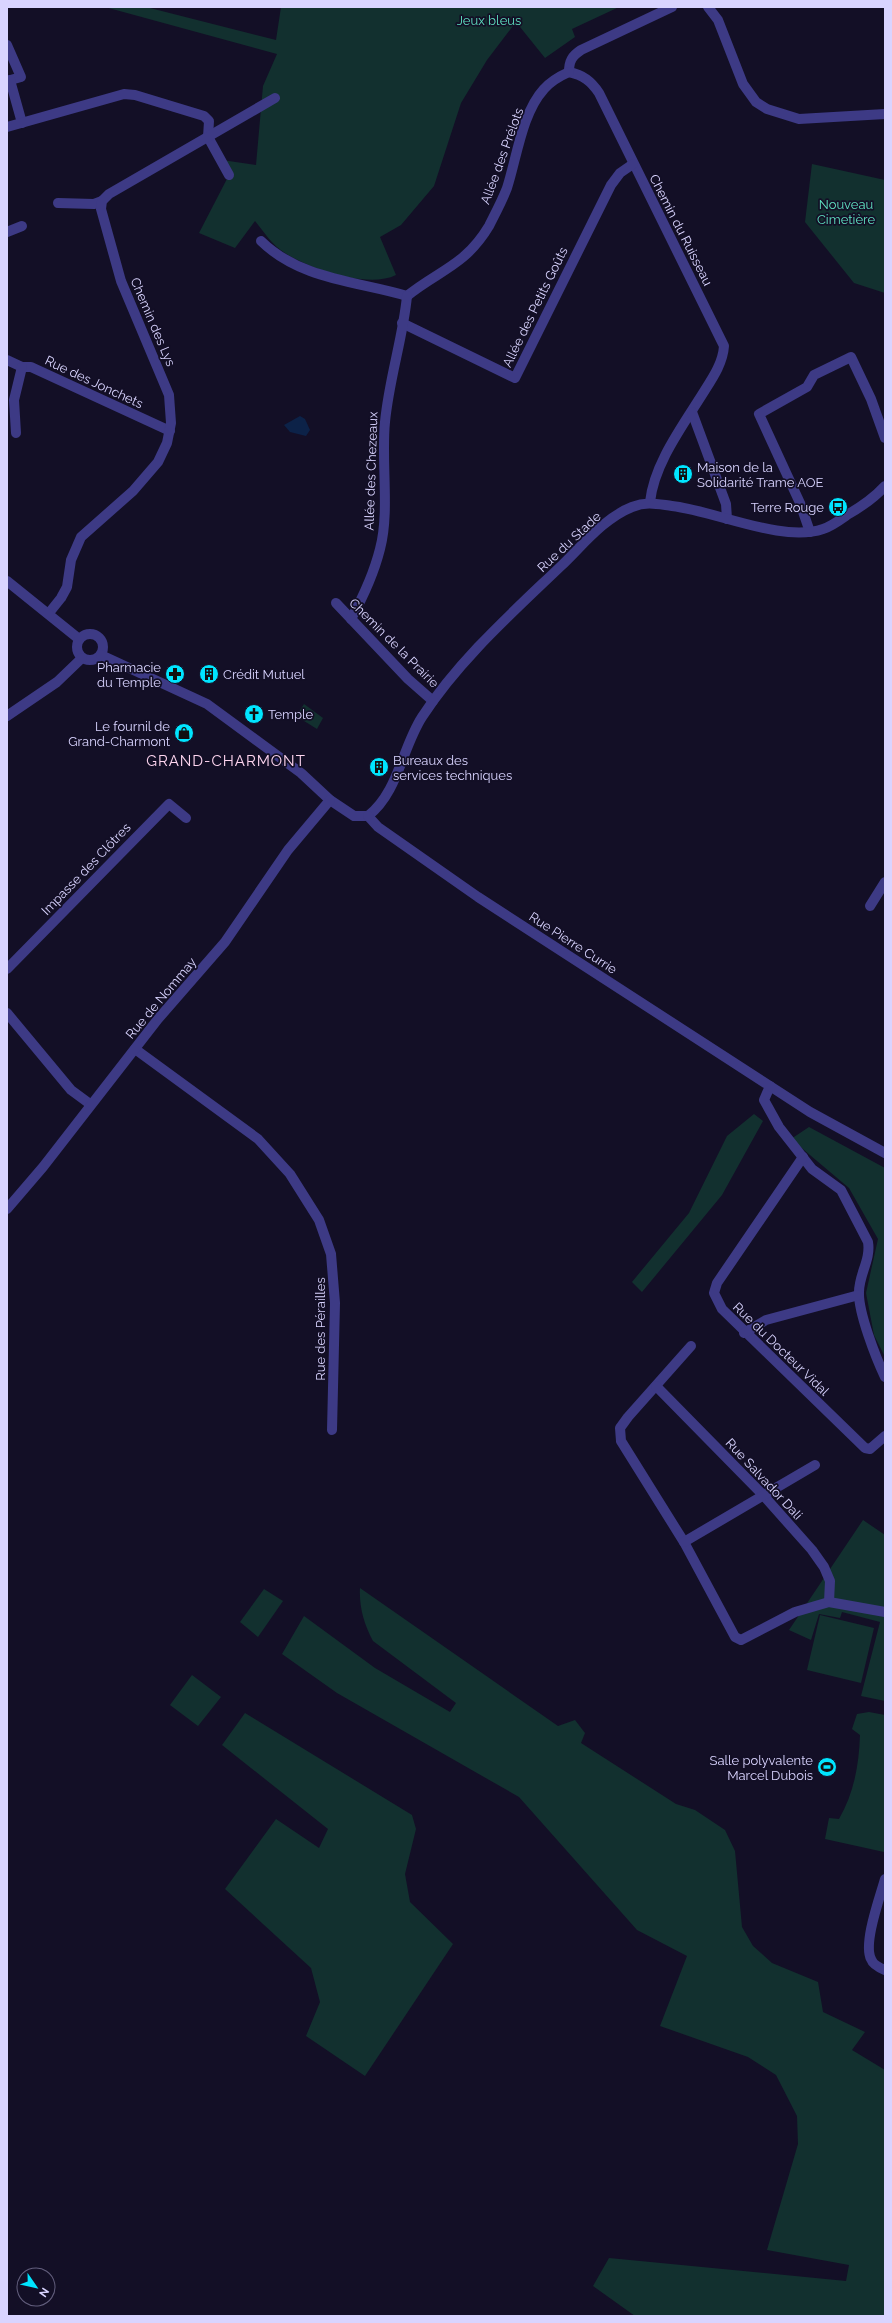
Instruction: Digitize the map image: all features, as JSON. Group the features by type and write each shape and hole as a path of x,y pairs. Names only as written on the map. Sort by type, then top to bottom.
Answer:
{"street":[{"path":"569,72 569,63 581,50 672,7"},
{"path":"708,7 718,20 743,84 756,102 766,109 799,119 885,114"},
{"path":"7,45 21,77 8,80 22,123"},
{"name":"Chemin du Ruisseau","path":"569,72 581,75 595,86 724,346 723,357 718,368 661,461 651,486 650,502"},
{"name":"Allée des Prélots","path":"407,296 450,269 467,255 479,240 488,226 507,187 524,130 534,105 544,89 559,77 569,72"},
{"path":"7,126 124,94 136,95 204,116 209,122 208,137 229,175"},
{"path":"58,203 94,204 102,201 109,194 275,98"},
{"name":"Allée des Petits Goûts","path":"402,323 515,378 611,185 620,173 633,164"},
{"name":"Chemin des Lys","path":"49,613 62,598 71,560 81,537 110,513 158,462 167,443 170,430 171,405 169,395 121,281 101,210 102,201"},
{"path":"7,232 22,226"},
{"path":"261,241 282,258 310,271 407,296"},
{"name":"Allée des Chezeaux","path":"351,619 362,598 380,548 384,510 382,462 385,422 407,296"},
{"path":"810,532 800,503 759,414 807,387 814,375 851,357 871,399 885,438"},
{"name":"Rue des Jonchets","path":"7,360 22,367 31,367 170,430"},
{"path":"16,433 14,400 22,367"},
{"path":"692,412 726,504 727,519"},
{"name":"Rue du Stade","path":"368,816 377,809 389,789 416,726 452,676 502,623 594,534 632,507 650,502 684,507 786,533 810,532 824,529 857,509 876,496 885,486"},
{"path":"7,581 49,613 79,639"},
{"name":"Chemin de la Prairie","path":"336,604 408,679 433,702"},
{"path":"86,634 94,634 101,639 103,647 101,655 96,660 88,661 82,658 77,653 76,646 79,639 86,634"},
{"path":"101,655 207,704 223,714 301,773 330,800 354,816 368,816"},
{"path":"7,716 57,682 82,658"},
{"name":"Rue de Nommay","path":"7,1209 43,1167 90,1104 158,1019 224,942 288,850 330,800"},
{"name":"Impasse des Clôtres","path":"7,969 169,804 186,818"},
{"name":"Rue Pierre Currie","path":"368,816 378,827 478,897 810,1112 885,1153"},
{"path":"870,906 885,882"},
{"path":"7,1013 70,1090 90,1104"},
{"name":"Rue des Pérailles","path":"135,1048 258,1139 290,1174 319,1220 331,1254 335,1303 332,1430"},
{"path":"770,1086 764,1100 779,1126 812,1169 841,1190 866,1237 870,1251 859,1295 862,1312 885,1377"},
{"name":"Rue du Docteur Vidal","path":"803,1157 717,1283 714,1293 716,1300 722,1310 744,1333 865,1448 870,1449 875,1447 885,1436"},
{"path":"744,1333 766,1320 859,1295"},
{"path":"692,1346 620,1428 621,1441 684,1542 735,1637 741,1640 795,1612 829,1602 885,1612"},
{"name":"Rue Salvador Dali","path":"656,1386 764,1496 812,1550 824,1567 830,1582 829,1602"},
{"path":"684,1542 815,1466"},
{"path":"885,1879 868,1945 870,1959 875,1965 885,1970"}],"green space":[{"name":"Jeux bleus","path":"105,7 146,7 276,40 281,7 619,7 572,29 575,37 545,58 516,22 487,60 461,103 434,186 401,225 380,237 396,275 384,279 370,280 324,271 296,259 276,246 255,221 235,248 199,233 229,175 222,160 256,165 263,86 277,54"},
{"name":"Nouveau Cimetière","path":"812,164 885,180 885,293 854,283 805,222"},
{"path":"304,704 323,718 317,729 296,716"},
{"path":"754,1114 763,1121 722,1195 642,1292 632,1282 689,1213 727,1136"},
{"path":"809,1127 885,1168 885,1357 874,1335 866,1293 878,1239 849,1188 791,1139"},
{"path":"863,1520 885,1535 885,1701 861,1696 880,1622 842,1612 840,1618 819,1614 811,1640 789,1630"},
{"path":"360,1588 558,1726 575,1720 585,1733 581,1743 676,1804 695,1810 725,1830 735,1851 742,1927 753,1946 772,1963 818,1982 823,2012 865,2032 852,2050 885,2070 885,2316 635,2316 593,2286 609,2258 846,2281 849,2265 767,2250 798,2144 797,2116 776,2075 748,2057 660,2026 687,1956 637,1930 519,1797 337,1693 282,1654 304,1616 375,1668 450,1712 456,1703 373,1641 363,1615 360,1602"},
{"path":"264,1589 283,1601 258,1637 240,1622"},
{"path":"820,1615 874,1628 861,1683 807,1670"},
{"path":"192,1675 221,1697 198,1726 170,1705"},
{"path":"869,1712 885,1715 884,1852 825,1839 829,1818 839,1819 852,1789 855,1778 860,1735 852,1729 857,1714"},
{"path":"245,1713 412,1815 416,1829 405,1874 410,1902 453,1944 365,2076 306,2036 320,2002 311,1968 225,1889 276,1819 319,1848 328,1829 222,1745"}],"water":[{"path":"300,416 305,419 310,430 306,436 290,432 284,425"}],"place":[{"name":"Maison de la Solidarité Trame AOE","path":"683,474"},
{"name":"Terre Rouge","path":"838,507"},
{"name":"Pharmacie du Temple","path":"175,674"},
{"name":"Crédit Mutuel","path":"209,674"},
{"name":"Temple","path":"254,714"},
{"name":"Le fournil de Grand-Charmont","path":"184,733"},
{"name":"Bureaux des services techniques","path":"379,767"},
{"name":"Salle polyvalente Marcel Dubois","path":"827,1767"}],"district":[{"name":"GRAND-CHARMONT","path":"226,761"}]}
